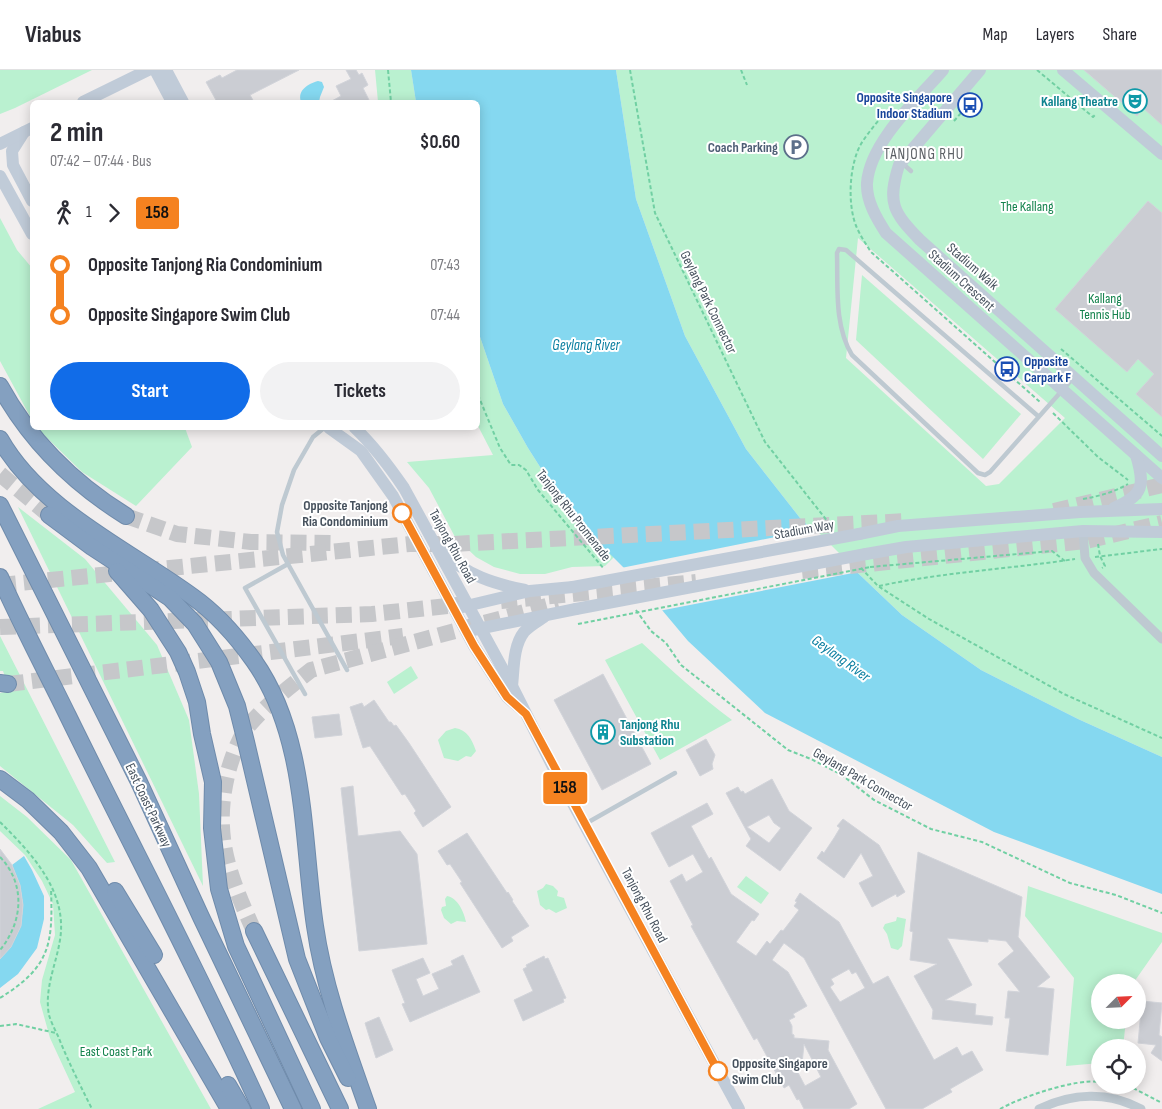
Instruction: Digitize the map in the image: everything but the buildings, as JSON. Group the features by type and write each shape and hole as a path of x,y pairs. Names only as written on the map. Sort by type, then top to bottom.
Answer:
{"highway":[{"path":"0,386 33,437 51,457 86,489 126,516"},
{"path":"0,439 26,475 66,511 194,598 218,619 238,639 266,680 277,700 285,722 297,770 315,928 330,995 368,1109"},
{"name":"East Coast Parkway","path":"0,504 138,782 292,1109"},
{"path":"49,515 92,547 170,598 195,624 218,662 237,706 297,959 328,1038 363,1109"},
{"path":"92,547 125,579 152,610 178,652 187,672 197,702 213,782 212,828 219,889 236,946 312,1109"},
{"path":"0,576 16,612 234,1048 261,1109"},
{"path":"0,598 16,612"},
{"path":"0,779 28,800 61,832 89,868 229,1109"},
{"path":"89,868 111,886 129,913 242,1109"},
{"path":"254,931 340,1109"}],"street":[{"path":"87,100 148,70"},
{"path":"155,70 171,100"},
{"path":"166,70 182,100"},
{"name":"Stadium Crescent","path":"943,70 892,128 877,151 870,167 867,185 875,215 886,233 1162,478"},
{"name":"Stadium Walk","path":"980,70 901,162 892,184 892,200 897,213 906,226 1162,456"},
{"path":"1063,70 1162,154"},
{"path":"0,144 28,130"},
{"path":"28,130 12,151 13,165 30,197"},
{"path":"0,176 30,230"},
{"name":"Tanjong Rhu Road","path":"332,430 361,451 377,472 393,496 466,632 507,697 526,714"},
{"name":"Tanjong Rhu Road","path":"357,430 388,464 404,488 740,1109"},
{"path":"1110,510 1129,502 1138,491 1142,476 1136,455"},
{"name":"Stadium Way","path":"454,609 530,591 573,587 898,526 1110,510 1162,509"},
{"path":"466,632 548,614 906,547 1089,531 1162,532"},
{"path":"1089,531 1085,558 1094,573 1162,639"},
{"path":"434,543 448,558 474,575 496,584 530,591"},
{"path":"512,686 514,661 518,644 525,631 548,614"},
{"path":"1039,1109 1048,1104 1078,1097 1099,1096 1126,1101 1141,1109"}],"lane":[{"path":"901,162 911,171"},
{"path":"1038,416 846,250 839,249 837,253 840,324 846,346 852,355 978,473 985,475 990,472 1074,377"},
{"path":"322,430 314,437 294,470 282,505 277,532 283,555 347,670"},
{"path":"288,564 245,588 305,694"},
{"path":"585,824 675,773"}],"path":[{"path":"388,70 391,100"},
{"name":"Geylang Park Connector","path":"630,70 655,212 765,442 826,519"},
{"path":"741,70 747,86"},
{"path":"1037,70 1078,105"},
{"path":"948,127 974,98"},
{"path":"1057,344 1162,436"},
{"name":"Tanjong Rhu Promenade","path":"480,401 500,448 512,465 519,465 526,470 538,490 607,573"},
{"path":"1046,407 1098,457 1131,482"},
{"path":"1089,531 1105,566 1094,573"},
{"path":"1162,549 973,571 878,586 929,619 1064,694 1162,738"},
{"path":"578,624 870,567 1052,551 1064,561"},
{"name":"Geylang Park Connector","path":"633,607 651,631 666,644 681,665 718,695 788,750 842,775 874,800 931,829 982,842 1070,883 1116,896 1162,913"},
{"path":"0,822 30,852 45,873 58,906 61,928 48,997 49,1016 92,1109"},
{"path":"0,857 8,865 17,885 19,905 16,925 0,950"},
{"path":"0,998 16,989 37,969 48,948 52,923 51,887"},
{"path":"0,1026 16,1024 56,1033"},
{"path":"1000,1109 1055,1088 1091,1081"},
{"path":"1144,1094 1162,1104"}],"green space":[{"path":"0,70 92,70 15,108 0,114"},
{"path":"375,70 411,70 416,100 378,100"},
{"path":"616,70 1162,70 1162,757 1078,719 981,670 902,615 800,518 746,449 685,336 636,199","holes":["858,238 1065,418 999,484 986,486 846,358"]},
{"path":"0,218 17,250 30,266 30,416 0,361"},
{"path":"862,275 1021,414 983,459 856,340"},
{"path":"480,337 503,404 528,448 570,514 614,557 605,566 572,567 545,574 520,574 494,567 476,557 455,537 429,488 407,462 493,455 480,430"},
{"path":"39,430 186,430 192,447 136,506 82,472"},
{"path":"18,507 85,559 157,645 189,720 199,794 203,886"},
{"path":"0,636 115,862 107,863 73,825 0,766 0,693 10,691 3,671 0,671"},
{"path":"642,643 686,683 732,720 660,760 605,660"},
{"path":"411,666 418,678 394,694 387,682"},
{"path":"455,728 469,736 476,751 471,757 466,756 458,761 444,758 438,740 446,731"},
{"name":"East Coast Park","path":"0,796 27,817 71,860 211,1109 38,1109 75,1092 50,1038 40,1002 42,980 55,935 53,904 42,881 25,855 0,831"},
{"path":"746,876 769,893 761,904 737,887"},
{"path":"546,884 553,886 558,891 557,896 564,898 567,908 556,913 549,909 546,910 540,905 537,891"},
{"path":"1028,886 1162,933 1162,942 1140,974 1091,974 1091,1029 1125,1029 1124,1039 1091,1039 1091,1064 1066,1066 1074,978 1025,916"},
{"path":"447,896 457,902 466,922 457,921 451,924 444,918 441,910 442,907 446,906 445,899"},
{"path":"897,917 906,919 902,946 898,950 891,948 883,928 885,924 896,921"}],"water":[{"name":"Geylang River","path":"411,70 616,70 636,199 685,336 746,449 800,518 902,615 981,670 1078,719 1162,757 1162,894 994,832 765,713 688,641 641,585 570,514 528,448 503,404 480,337 480,100 416,100"},
{"path":"318,81 322,82 324,87 319,100 300,100 302,91"},
{"path":"24,856 44,896 44,919 37,948 18,974 0,988 0,959 21,926 23,905 20,885 12,865"}],"pier":[{"path":"815,529 858,572 659,611 621,568"}],"tunnel":[{"path":"0,474 49,515"},
{"path":"1054,511 1162,485"},
{"path":"126,516 177,534 251,542 333,543"},
{"path":"0,585 410,544 452,544 908,521"},
{"path":"802,571 1086,541 1162,523"},
{"path":"501,601 696,582"},
{"path":"254,931 231,873 226,854 222,816 223,795 232,760 243,734 257,716 311,670 558,603"},
{"path":"0,627 372,614 467,604"},
{"path":"8,684 403,636"}],"bus line":[{"name":"158","path":"402,513 474,646 507,697 526,714 553,768 718,1071"}],"place":[{"name":"Kallang Theatre","path":"1135,101"},
{"name":"Opposite Singapore Indoor Stadium","path":"970,105"},
{"name":"Coach Parking","path":"796,147"},
{"name":"Opposite Carpark F","path":"1007,369"},
{"name":"Opposite Tanjong Ria Condominium","path":"402,513"},
{"name":"Tanjong Rhu Substation","path":"603,732"},
{"name":"Opposite Singapore Swim Club","path":"718,1071"}],"district":[{"name":"TANJONG RHU","path":"924,154"}],"park label":[{"name":"The Kallang","path":"1027,206"},
{"name":"Kallang Tennis Hub","path":"1105,306"}]}
